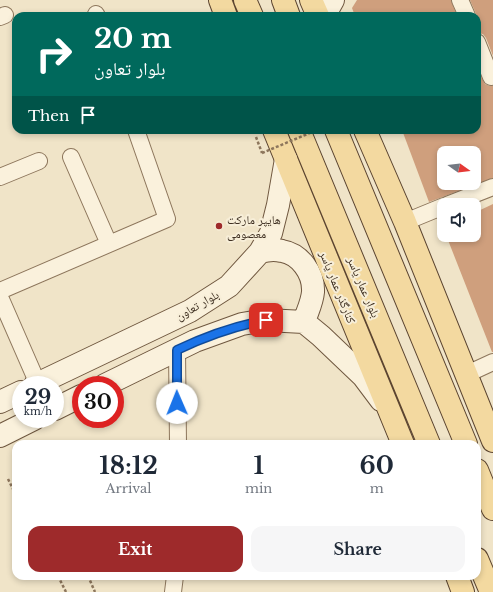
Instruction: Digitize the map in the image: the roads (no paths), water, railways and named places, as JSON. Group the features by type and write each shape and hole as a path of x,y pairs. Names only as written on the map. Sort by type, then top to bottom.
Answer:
{"main road":[{"path":"220,0 224,12"},
{"path":"245,0 250,12"},
{"path":"283,0 288,12"},
{"path":"311,0 316,12"},
{"path":"326,12 333,0"},
{"name":"کنارگذر عمار یاسر","path":"266,134 286,159 401,440"},
{"name":"بلوار عمار یاسر","path":"301,134 428,440"},
{"path":"338,134 464,440"},
{"path":"367,134 405,222 493,441"},
{"name":"بلوار تعاون","path":"55,376 190,311 229,286 260,252 271,233 277,212 286,159"},
{"path":"260,252 282,250 292,254 301,261 308,270 312,280 313,291 304,322"},
{"path":"124,376 195,341 242,324 266,320 304,322 363,376 390,412"},
{"name":"بلوار تعاون","path":"0,402 12,396"},
{"path":"0,436 16,428"},
{"path":"481,480 493,509"},
{"path":"481,568 491,592"},
{"path":"458,580 463,592"}],"street":[{"path":"460,0 465,12"},
{"path":"481,56 487,78"},
{"path":"0,291 166,219 137,134"},
{"path":"71,157 109,244"},
{"path":"0,177 39,160"},
{"path":"465,198 493,187"},
{"path":"405,222 437,209"},
{"path":"0,297 28,376"},
{"path":"177,350 178,440"},
{"path":"466,374 493,362"},
{"path":"173,592 174,580"}],"place":[{"name":"هایپر مارکت معصومی","path":"219,226"}]}
